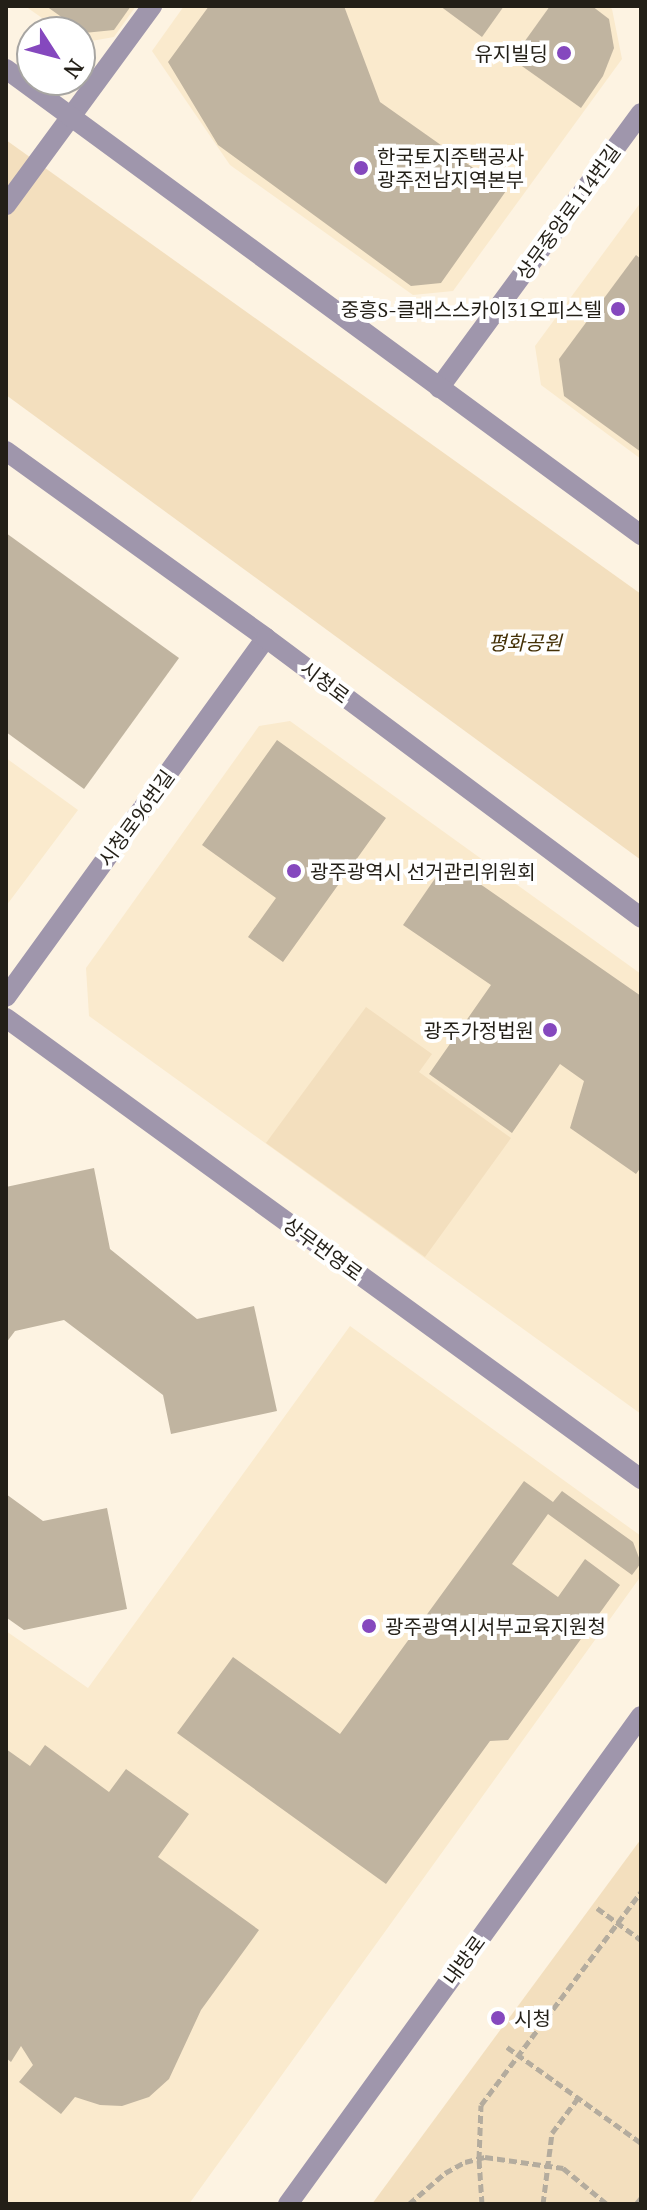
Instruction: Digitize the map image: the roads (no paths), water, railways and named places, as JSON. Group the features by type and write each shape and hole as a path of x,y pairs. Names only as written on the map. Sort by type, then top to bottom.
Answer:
{"street":[{"path":"6,205 152,6"},
{"path":"6,69 641,535"},
{"name":"상무중앙로114번길","path":"439,388 641,113"},
{"name":"시청로","path":"6,451 266,638 641,918"},
{"name":"시청로96번길","path":"6,997 266,638"},
{"name":"상무번영로","path":"6,1018 641,1479"},
{"name":"내방로","path":"288,2204 641,1716"}],"place":[{"name":"유지빌딩","path":"564,53"},
{"name":"한국토지주택공사 광주전남지역본부","path":"361,168"},
{"name":"중흥S-클래스스카이31오피스텔","path":"618,309"},
{"name":"광주광역시 선거관리위원회","path":"294,871"},
{"name":"광주가정법원","path":"550,1030"},
{"name":"광주광역시서부교육지원청","path":"369,1626"},
{"name":"시청","path":"498,2018"}],"park label":[{"name":"평화공원","path":"525,642"}]}
